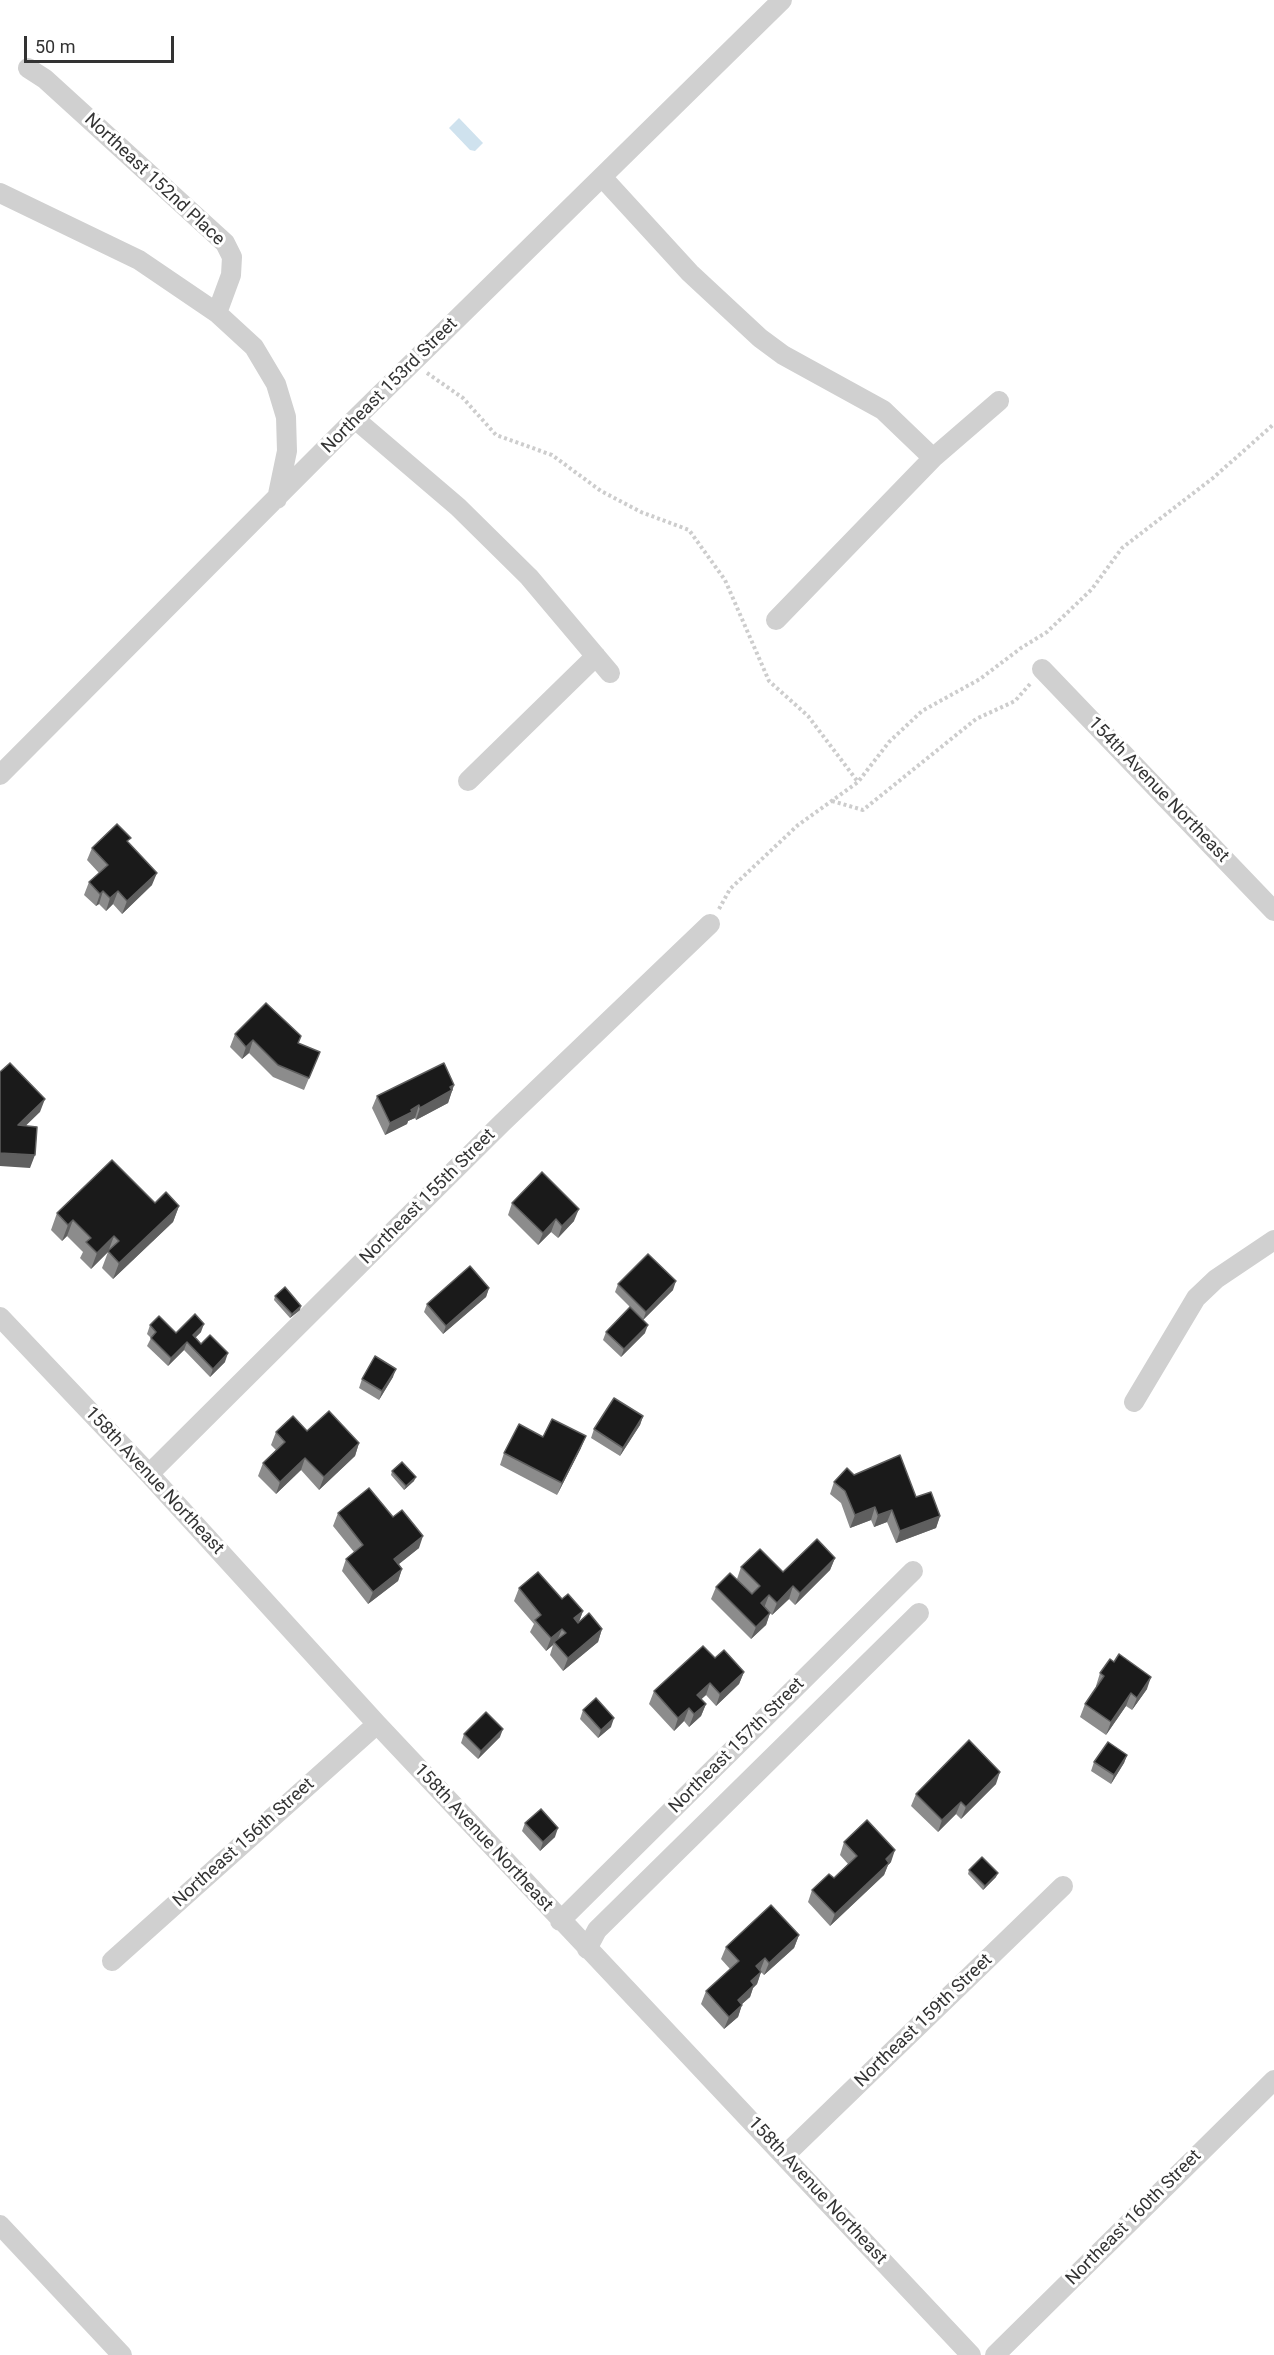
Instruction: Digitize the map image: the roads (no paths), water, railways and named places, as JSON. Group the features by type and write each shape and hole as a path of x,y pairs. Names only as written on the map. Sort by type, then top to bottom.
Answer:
{"street":[{"name":"Northeast 153rd Street","path":"0,775 412,362 783,0"},
{"name":"Northeast 152nd Place","path":"28,68 45,80 225,243 232,257 231,275 217,313"},
{"path":"602,177 690,273 760,338 783,355 883,410 933,458"},
{"path":"0,193 139,260 217,313 254,347 276,384 286,417 287,451 277,499"},
{"path":"776,620 933,458 999,400"},
{"path":"355,419 458,507 529,577 610,673"},
{"path":"468,781 596,656"},
{"name":"154th Avenue Northeast","path":"1042,669 1274,911"},
{"name":"Northeast 155th Street","path":"149,1474 502,1123 710,924"},
{"path":"1134,1402 1196,1298 1216,1278 1274,1240"},
{"name":"158th Avenue Northeast","path":"0,1317 149,1474 561,1921 971,2355"},
{"name":"Northeast 157th Street","path":"561,1921 913,1571"},
{"path":"587,1948 597,1930 919,1613"},
{"name":"Northeast 156th Street","path":"112,1961 377,1724"},
{"name":"Northeast 159th Street","path":"784,2156 1063,1886"},
{"name":"Northeast 160th Street","path":"995,2355 1274,2080"},
{"path":"0,2225 122,2355"}],"water":[{"path":"459,118 483,143 475,151 470,150 449,128"}]}
